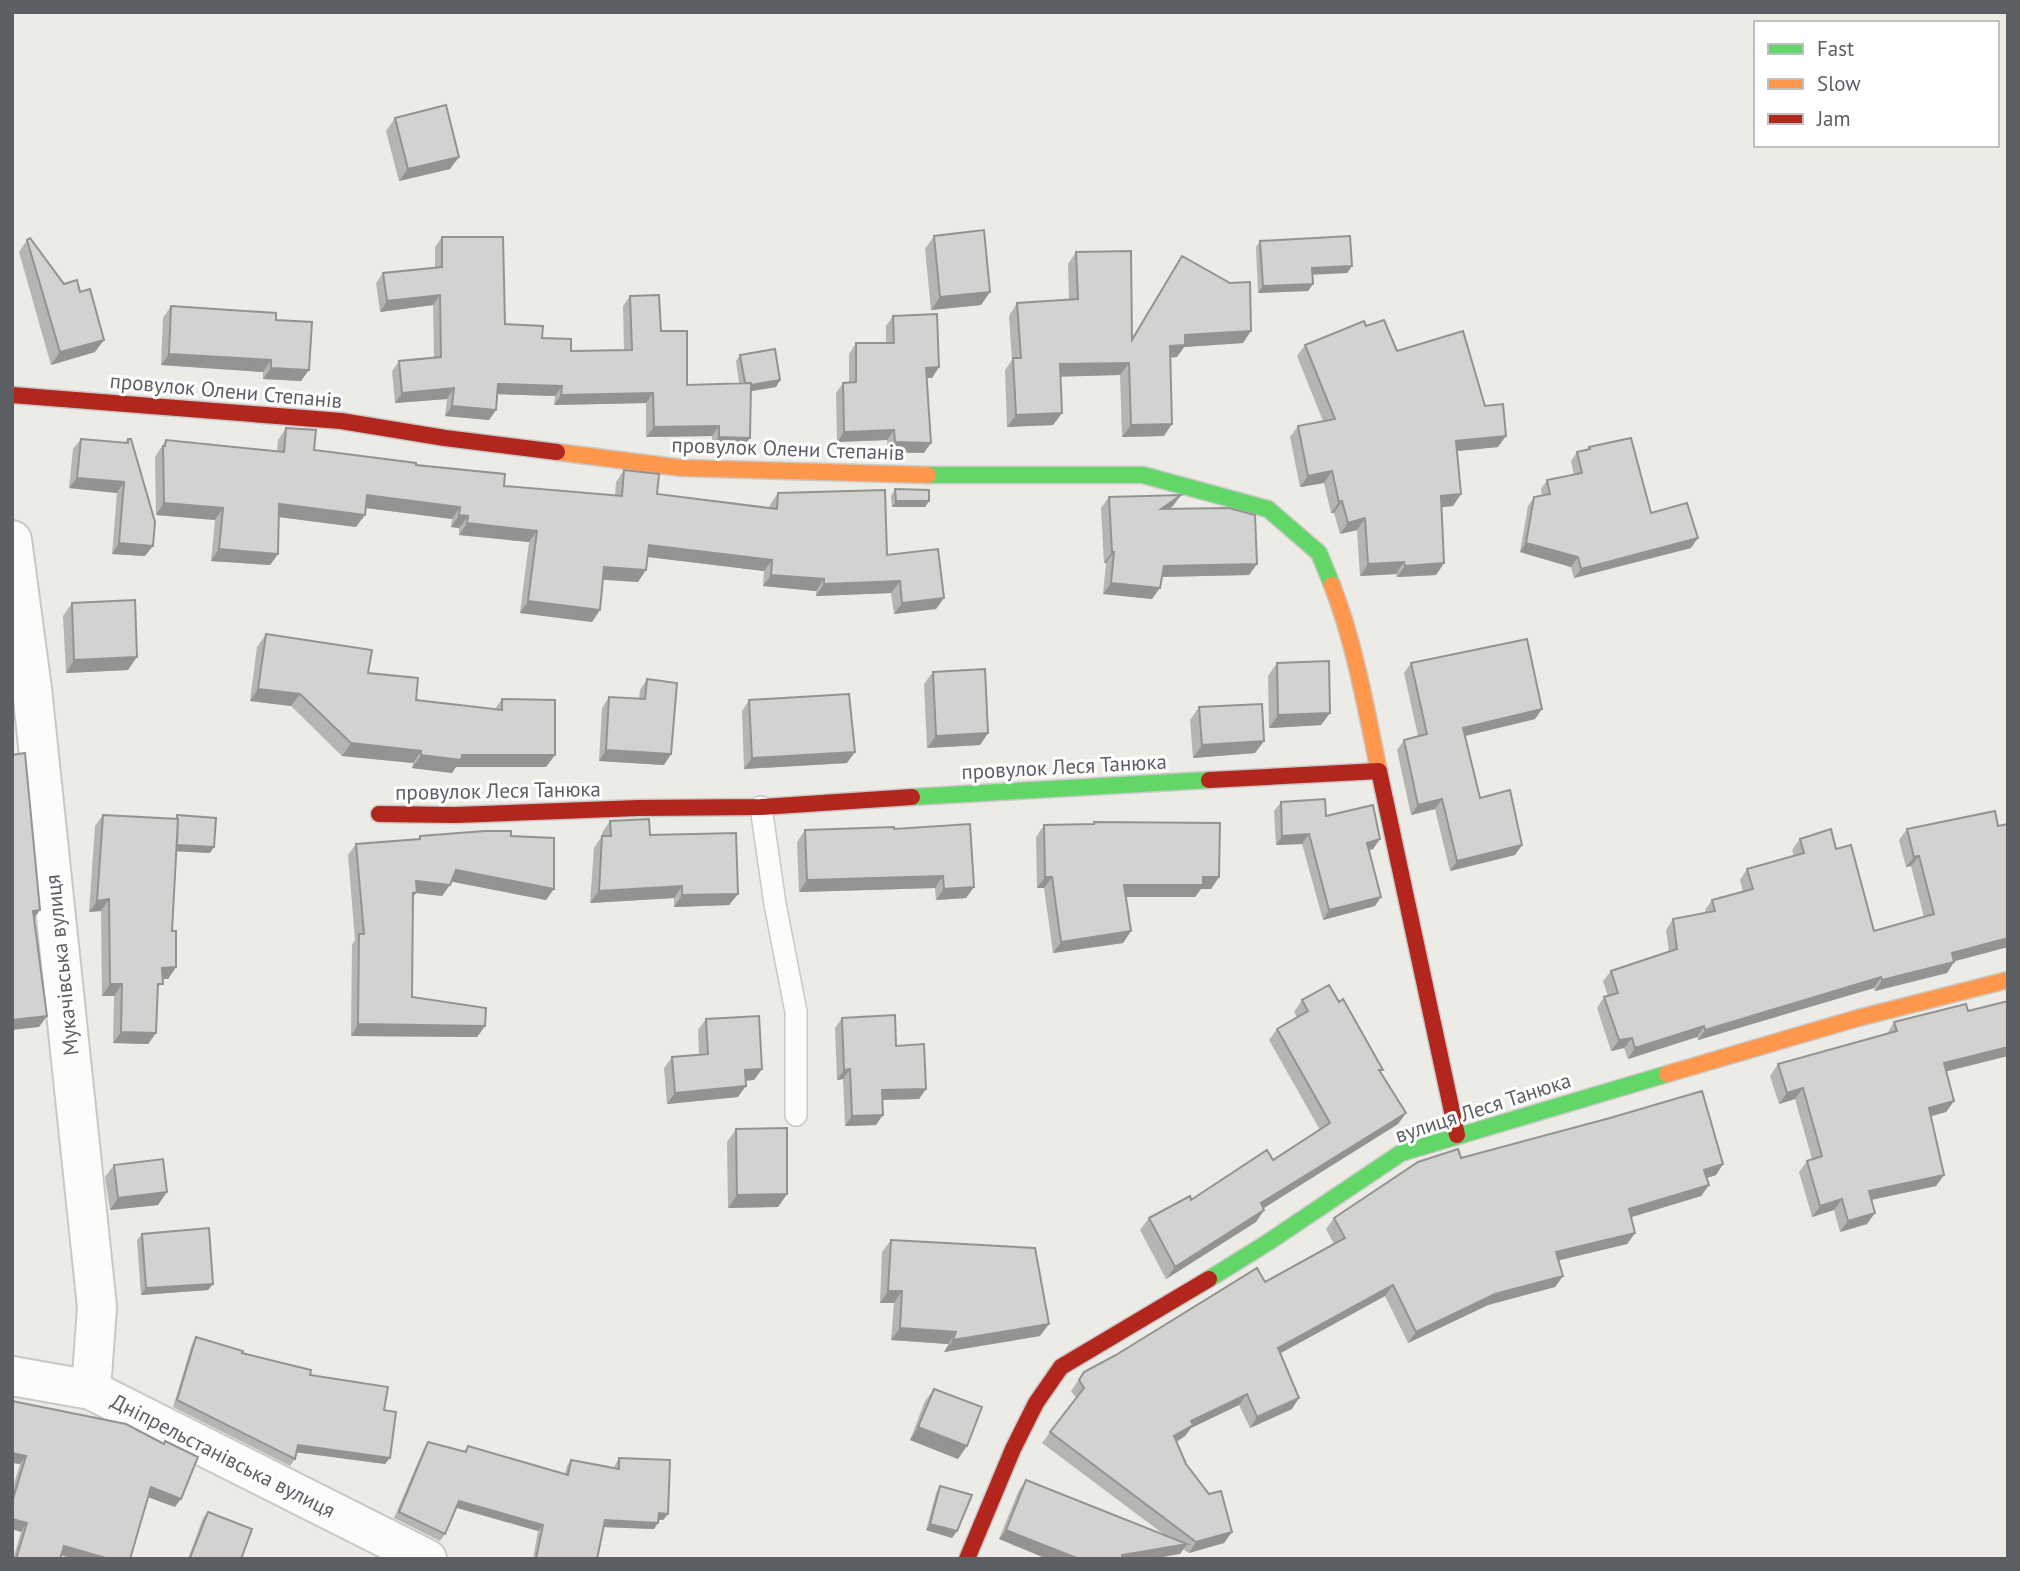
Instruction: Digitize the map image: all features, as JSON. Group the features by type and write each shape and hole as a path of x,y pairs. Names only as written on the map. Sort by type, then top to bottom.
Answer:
{"street":[{"name":"провулок Олени Степанів","path":"12,395 341,421 445,438 682,468 925,475 1143,475 1268,509 1319,553 1339,604 1379,771"},
{"name":"Мукачівська вулиця","path":"12,540 32,689 97,1307 91,1390"},
{"name":"провулок Леся Танюка","path":"379,814 455,815 638,808 761,807 1014,790 1379,771"},
{"path":"1379,771 1457,1135"},
{"name":"вулиця Леся Танюка","path":"967,1559 1013,1449 1036,1403 1061,1367 1267,1243 1401,1153 1858,1018 2008,981"},
{"name":"Дніпрельстанівська вулиця","path":"12,1376 91,1390 426,1559"}],"lane":[{"path":"761,807 775,904 796,1012 796,1115"}],"building":[{"path":"446,105 459,157 408,169 395,118"},
{"path":"984,230 990,292 940,297 934,236"},
{"path":"1350,236 1352,266 1312,268 1313,284 1263,286 1260,241"},
{"path":"442,237 503,237 505,324 543,326 542,338 571,339 571,351 632,350 630,296 659,295 661,331 687,331 687,385 751,383 750,438 719,437 719,426 654,427 653,393 561,395 562,386 498,384 496,410 452,406 454,388 402,393 399,361 441,357 440,295 387,301 383,273 442,267"},
{"path":"30,238 64,284 77,280 80,292 90,289 104,340 60,352 27,240"},
{"path":"1131,251 1132,340 1182,256 1230,283 1250,282 1251,331 1185,335 1185,345 1170,346 1172,424 1131,425 1129,363 1060,364 1062,413 1016,415 1013,358 1021,358 1017,303 1078,299 1076,252"},
{"path":"171,306 276,313 276,320 312,322 309,370 271,368 271,360 169,354"},
{"path":"937,314 939,367 926,368 931,443 895,442 894,430 844,432 843,383 856,382 856,343 894,343 893,316"},
{"path":"1384,320 1397,351 1463,331 1485,406 1503,404 1506,436 1456,441 1461,494 1441,496 1444,563 1405,566 1404,562 1368,564 1365,518 1348,523 1342,501 1339,502 1332,471 1308,476 1298,426 1335,419 1305,345 1364,321 1366,326"},
{"path":"775,349 780,380 751,385 745,383 740,355"},
{"path":"286,428 316,430 314,450 416,465 505,474 504,486 622,496 624,470 659,474 657,494 777,509 778,493 885,490 887,555 938,549 944,598 902,603 900,581 824,584 824,579 771,575 772,560 649,545 646,570 604,567 600,610 528,601 537,531 467,523 468,516 459,515 460,507 367,495 365,515 279,504 278,554 219,549 223,508 164,503 163,446 166,440 284,452"},
{"path":"1631,438 1651,513 1687,503 1698,538 1581,569 1578,557 1526,543 1534,497 1550,494 1547,480 1582,473 1577,452"},
{"path":"81,439 128,443 128,439 131,439 155,522 153,546 119,543 124,482 77,478"},
{"path":"895,489 929,490 929,501 896,501"},
{"path":"1181,495 1161,509 1229,508 1255,515 1257,564 1164,566 1160,588 1111,583 1114,552 1109,497"},
{"path":"135,600 137,657 74,660 72,603"},
{"path":"266,634 372,650 368,673 418,678 416,700 502,710 502,699 555,700 555,755 462,755 461,760 421,755 421,751 351,743 300,694 258,689"},
{"path":"1527,639 1542,709 1463,728 1480,798 1510,790 1522,845 1457,861 1442,799 1418,805 1404,740 1427,734 1411,663"},
{"path":"1329,661 1330,713 1278,715 1277,663"},
{"path":"985,669 988,733 936,736 933,672"},
{"path":"647,679 677,683 671,754 606,750 609,697 645,699"},
{"path":"849,694 855,752 752,758 749,700"},
{"path":"1262,704 1264,741 1202,745 1199,707"},
{"path":"25,753 40,910 33,911 47,1016 12,1020 12,755"},
{"path":"1325,799 1326,816 1373,805 1380,839 1367,843 1381,897 1329,910 1309,834 1282,836 1281,802"},
{"path":"1995,811 1998,826 2008,824 2008,938 1952,953 1954,962 1882,980 1881,977 1705,1030 1704,1026 1635,1048 1632,1038 1619,1040 1604,997 1618,993 1611,971 1677,949 1673,919 1715,911 1712,900 1753,889 1747,869 1804,853 1800,839 1831,829 1836,849 1851,845 1874,931 1934,914 1919,856 1914,857 1907,829"},
{"path":"103,815 178,819 172,931 176,931 176,967 162,968 163,984 158,984 156,1033 121,1032 122,984 110,984 109,899 97,901"},
{"path":"177,815 216,818 214,847 177,845"},
{"path":"649,819 650,835 736,833 738,894 682,895 682,886 599,891 602,836 611,836 610,821"},
{"path":"1094,822 1220,823 1219,877 1203,877 1203,885 1124,885 1131,931 1061,942 1052,877 1045,877 1044,825"},
{"path":"970,824 974,887 944,889 943,876 807,880 805,830 894,829"},
{"path":"485,831 511,831 511,836 554,838 554,889 456,870 450,885 416,881 417,892 413,893 412,997 486,1008 485,1026 358,1024 359,934 364,934 356,844"},
{"path":"1329,985 1339,1002 1343,999 1383,1070 1379,1070 1406,1113 1261,1203 1264,1210 1175,1267 1149,1218 1190,1196 1191,1200 1267,1150 1273,1160 1330,1123 1277,1029 1308,1011 1302,1000"},
{"path":"2008,1001 2008,1047 1944,1063 1954,1101 1929,1108 1944,1175 1869,1191 1875,1213 1848,1221 1842,1199 1820,1206 1807,1161 1822,1156 1803,1088 1787,1093 1778,1064 1897,1031 1894,1022 1966,1004 1968,1011"},
{"path":"895,1015 896,1046 924,1044 926,1089 882,1090 883,1115 852,1116 850,1069 844,1070 842,1018"},
{"path":"759,1016 762,1069 745,1070 746,1086 675,1093 672,1057 708,1054 706,1019"},
{"path":"1702,1091 1723,1164 1704,1170 1709,1185 1629,1209 1635,1233 1556,1252 1563,1276 1495,1294 1416,1332 1393,1285 1278,1348 1299,1398 1257,1417 1247,1394 1191,1421 1193,1425 1174,1436 1186,1464 1209,1494 1221,1491 1232,1532 1196,1542 1050,1432 1084,1388 1079,1380 1084,1372 1257,1268 1265,1282 1345,1238 1334,1218 1418,1162 1458,1149 1461,1158"},
{"path":"787,1128 787,1194 737,1195 736,1129"},
{"path":"163,1159 167,1192 118,1198 114,1165"},
{"path":"209,1228 213,1284 146,1288 142,1234"},
{"path":"891,1240 1035,1248 1049,1324 953,1340 956,1332 900,1328 902,1291 888,1291"},
{"path":"196,1337 243,1351 242,1353 311,1370 310,1375 388,1387 384,1410 396,1412 390,1458 298,1445 295,1459 177,1400"},
{"path":"934,1389 982,1407 967,1446 918,1427"},
{"path":"12,1401 126,1424 164,1444 165,1441 198,1457 181,1499 151,1487 130,1559 109,1559 64,1546 60,1559 16,1559 27,1523 12,1519 12,1502 26,1456 12,1453"},
{"path":"428,1442 466,1452 468,1446 568,1475 571,1460 619,1469 619,1458 670,1460 668,1514 659,1513 658,1523 605,1520 597,1559 536,1559 543,1525 459,1501 445,1534 399,1512"},
{"path":"1026,1480 1187,1544 1122,1555 1122,1559 1079,1559 1006,1530"},
{"path":"940,1486 972,1495 957,1531 930,1524"},
{"path":"208,1512 252,1529 241,1559 190,1558"}],"traffic: fast":[{"path":"928,475 1143,475 1268,509 1319,553 1332,585"},
{"path":"912,797 1209,780"},
{"path":"1209,1279 1401,1153 1667,1074"}],"traffic: slow":[{"path":"557,452 682,468 928,475"},
{"path":"1332,585 1354,653 1379,771"},
{"path":"1667,1074 1858,1018 2008,980"}],"traffic: jam":[{"path":"12,395 341,421 557,452"},
{"path":"1209,780 1379,771 1457,1135"},
{"path":"379,814 455,815 638,808 761,807 912,797"},
{"path":"967,1559 1013,1449 1036,1403 1061,1367 1209,1279"}]}
